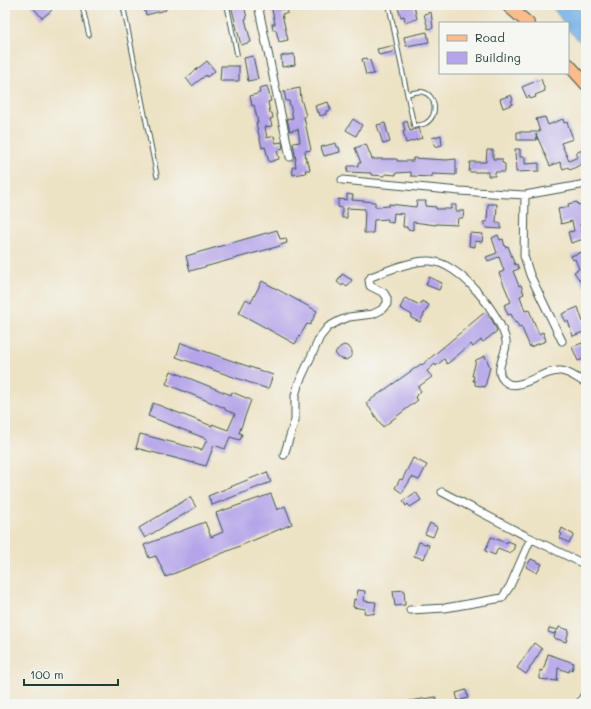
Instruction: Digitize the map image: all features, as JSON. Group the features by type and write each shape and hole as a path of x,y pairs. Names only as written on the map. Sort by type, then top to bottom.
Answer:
{"main road":[{"path":"507,5 527,22"},
{"path":"569,65 586,84"}],"street":[{"path":"258,5 290,157"},
{"path":"342,180 460,192 525,195 586,184"},
{"path":"525,195 524,256 530,275 562,341"},
{"path":"284,455 294,420 295,396 298,385 320,337 328,327 339,321 349,317 373,314 381,310 387,304 387,298 384,293 370,286 369,280 372,277 421,261 441,262 453,269 484,299 504,333 506,343 505,352 499,369 501,377 506,382 514,385 522,384 534,378 560,371 568,373 586,383"},
{"path":"442,492 530,538 586,565"},
{"path":"410,610 445,608 502,598 510,586 530,538"},
{"path":"580,704 586,694"}],"lane":[{"path":"82,5 89,35"},
{"path":"123,5 157,176"},
{"path":"227,5 237,54"},
{"path":"389,5 407,94 414,126 428,122 434,113 435,106 432,99 428,94 423,92 407,94"}],"water":[{"path":"551,5 570,5 586,13 586,47 569,31 569,22 563,22"}],"building":[{"path":"31,5 47,5 52,10 42,18"},
{"path":"143,5 165,5 166,10 146,15"},
{"path":"231,5 244,5 247,18 245,19 251,42 241,45"},
{"path":"271,5 286,5 288,13 282,14 288,40 279,42 276,30 273,30 272,24 275,24"},
{"path":"414,5 417,19 405,22 404,16 401,17 398,8"},
{"path":"431,12 433,28 428,29 424,14"},
{"path":"427,32 429,42 406,46 404,37"},
{"path":"392,46 393,52 379,55 377,49"},
{"path":"294,54 295,65 282,67 281,56"},
{"path":"253,56 258,79 248,81 244,58"},
{"path":"367,58 370,60 374,74 366,75 362,59"},
{"path":"207,61 215,71 207,77 206,75 192,86 186,78"},
{"path":"221,66 239,66 239,81 220,81"},
{"path":"541,79 545,91 535,95 536,97 530,99 529,96 527,98 522,87"},
{"path":"267,86 271,101 268,102 270,113 272,113 273,118 270,119 272,126 265,127 267,138 274,136 276,143 282,142 283,148 277,150 279,159 269,162 265,147 262,148 256,123 258,123 254,105 252,106 250,96 260,93 259,88"},
{"path":"300,88 311,150 305,151 306,162 308,161 310,170 305,170 306,173 293,175 292,167 296,167 296,160 293,143 300,142 298,129 290,131 287,119 293,118 289,101 286,101 284,91"},
{"path":"511,95 513,100 511,101 513,104 503,108 500,99"},
{"path":"328,102 331,110 326,111 326,114 320,116 315,106"},
{"path":"545,117 548,125 563,119 564,123 567,122 573,139 561,143 569,161 578,157 576,153 586,148 586,173 582,164 570,170 568,167 563,169 560,162 550,166 536,134 537,140 517,140 517,132 540,132 536,119"},
{"path":"353,119 362,125 356,136 346,130"},
{"path":"407,121 410,131 419,128 422,138 406,143 403,123"},
{"path":"385,123 390,142 383,144 377,125"},
{"path":"441,135 442,145 435,147 432,138"},
{"path":"336,143 340,152 324,156 321,147"},
{"path":"366,144 372,159 397,159 397,161 413,161 413,158 446,160 456,159 456,175 432,174 432,177 411,176 411,172 396,173 396,175 385,174 385,176 371,175 371,173 347,172 348,166 358,166 358,163 361,163 355,148"},
{"path":"515,149 520,149 520,157 525,157 525,164 539,163 539,171 516,172"},
{"path":"487,150 493,150 493,159 502,159 502,163 505,164 505,172 495,172 495,176 488,176 488,172 469,172 470,162 486,162"},
{"path":"347,194 353,195 352,200 375,202 375,207 389,206 389,204 416,207 417,201 426,201 425,206 436,207 436,209 451,209 451,205 456,205 456,211 464,211 463,218 458,218 457,225 436,225 413,222 413,230 403,227 404,214 394,213 393,223 388,222 388,219 374,220 373,233 364,233 365,209 347,208 347,218 342,218 342,208 338,207 338,199 347,200"},
{"path":"577,202 578,205 586,202 586,218 581,220 582,224 580,224 584,239 571,243 568,232 574,231 572,221 561,224 558,209 569,207 568,204"},
{"path":"488,204 497,204 496,223 501,223 501,229 486,228 483,222 487,222"},
{"path":"277,230 280,239 286,238 287,243 190,271 186,256"},
{"path":"470,233 483,234 482,242 475,241 475,247 469,246"},
{"path":"498,235 500,240 503,239 505,247 508,246 515,265 517,264 519,269 513,271 524,294 520,296 525,311 529,310 539,334 543,332 546,341 530,347 521,326 519,327 516,322 515,323 511,314 508,315 504,305 511,302 499,273 504,271 499,257 488,261 486,257 497,253 492,238"},
{"path":"582,252 586,264 586,289 574,272 579,269 575,259 573,260 571,256"},
{"path":"342,274 352,280 347,287 343,284 342,286 337,282"},
{"path":"429,277 442,283 439,290 426,285"},
{"path":"262,281 317,311 310,325 307,324 295,344 239,313 246,299 251,302"},
{"path":"405,298 420,305 422,301 429,305 420,322 411,318 412,315 400,308"},
{"path":"578,307 586,331 573,336 568,321 566,322 562,314"},
{"path":"485,312 492,320 497,331 483,342 481,340 473,347 471,344 447,364 444,359 436,366 435,364 427,371 432,377 418,387 421,391 415,397 418,400 383,427 366,403 421,364 422,365"},
{"path":"181,343 273,375 268,389 176,357"},
{"path":"582,343 584,346 586,345 586,358 578,361 572,347"},
{"path":"344,345 349,347 352,351 352,356 346,360 339,358 335,353"},
{"path":"485,356 490,367 485,387 475,385 475,381 473,381 474,376 472,376 476,360"},
{"path":"171,371 231,395 232,392 251,400 239,433 242,434 240,440 230,437 225,449 214,445 206,466 136,448 140,434 202,450 207,439 148,416 153,403 212,426 212,424 228,430 235,414 225,410 225,408 166,384"},
{"path":"413,458 427,465 419,480 412,477 402,493 395,488 400,479 402,480"},
{"path":"267,472 271,482 212,505 208,496"},
{"path":"416,492 421,500 410,507 408,504 406,506 403,501"},
{"path":"271,494 277,510 285,506 292,524 166,577 156,556 149,558 144,545 205,522 211,537 223,532 216,513"},
{"path":"190,497 196,507 145,538 139,528"},
{"path":"430,523 437,527 433,537 425,534"},
{"path":"562,528 574,535 569,543 560,538"},
{"path":"491,537 507,543 508,541 515,544 513,551 510,553 498,548 495,555 485,551"},
{"path":"419,542 429,545 424,559 414,556"},
{"path":"531,559 542,564 537,573 526,567"},
{"path":"358,590 365,591 364,601 376,602 374,614 364,613 365,609 353,607 354,599 356,600"},
{"path":"404,590 405,605 395,606 393,591"},
{"path":"559,627 569,630 566,642 554,638 556,631 554,634 548,632 549,628 558,630"},
{"path":"534,643 542,649 526,674 517,668"},
{"path":"548,654 574,663 572,670 570,669 569,672 558,668 557,681 540,679 540,670 543,671"},
{"path":"466,690 468,698 458,701 456,693"},
{"path":"436,697 437,704 410,704 409,701"}]}
